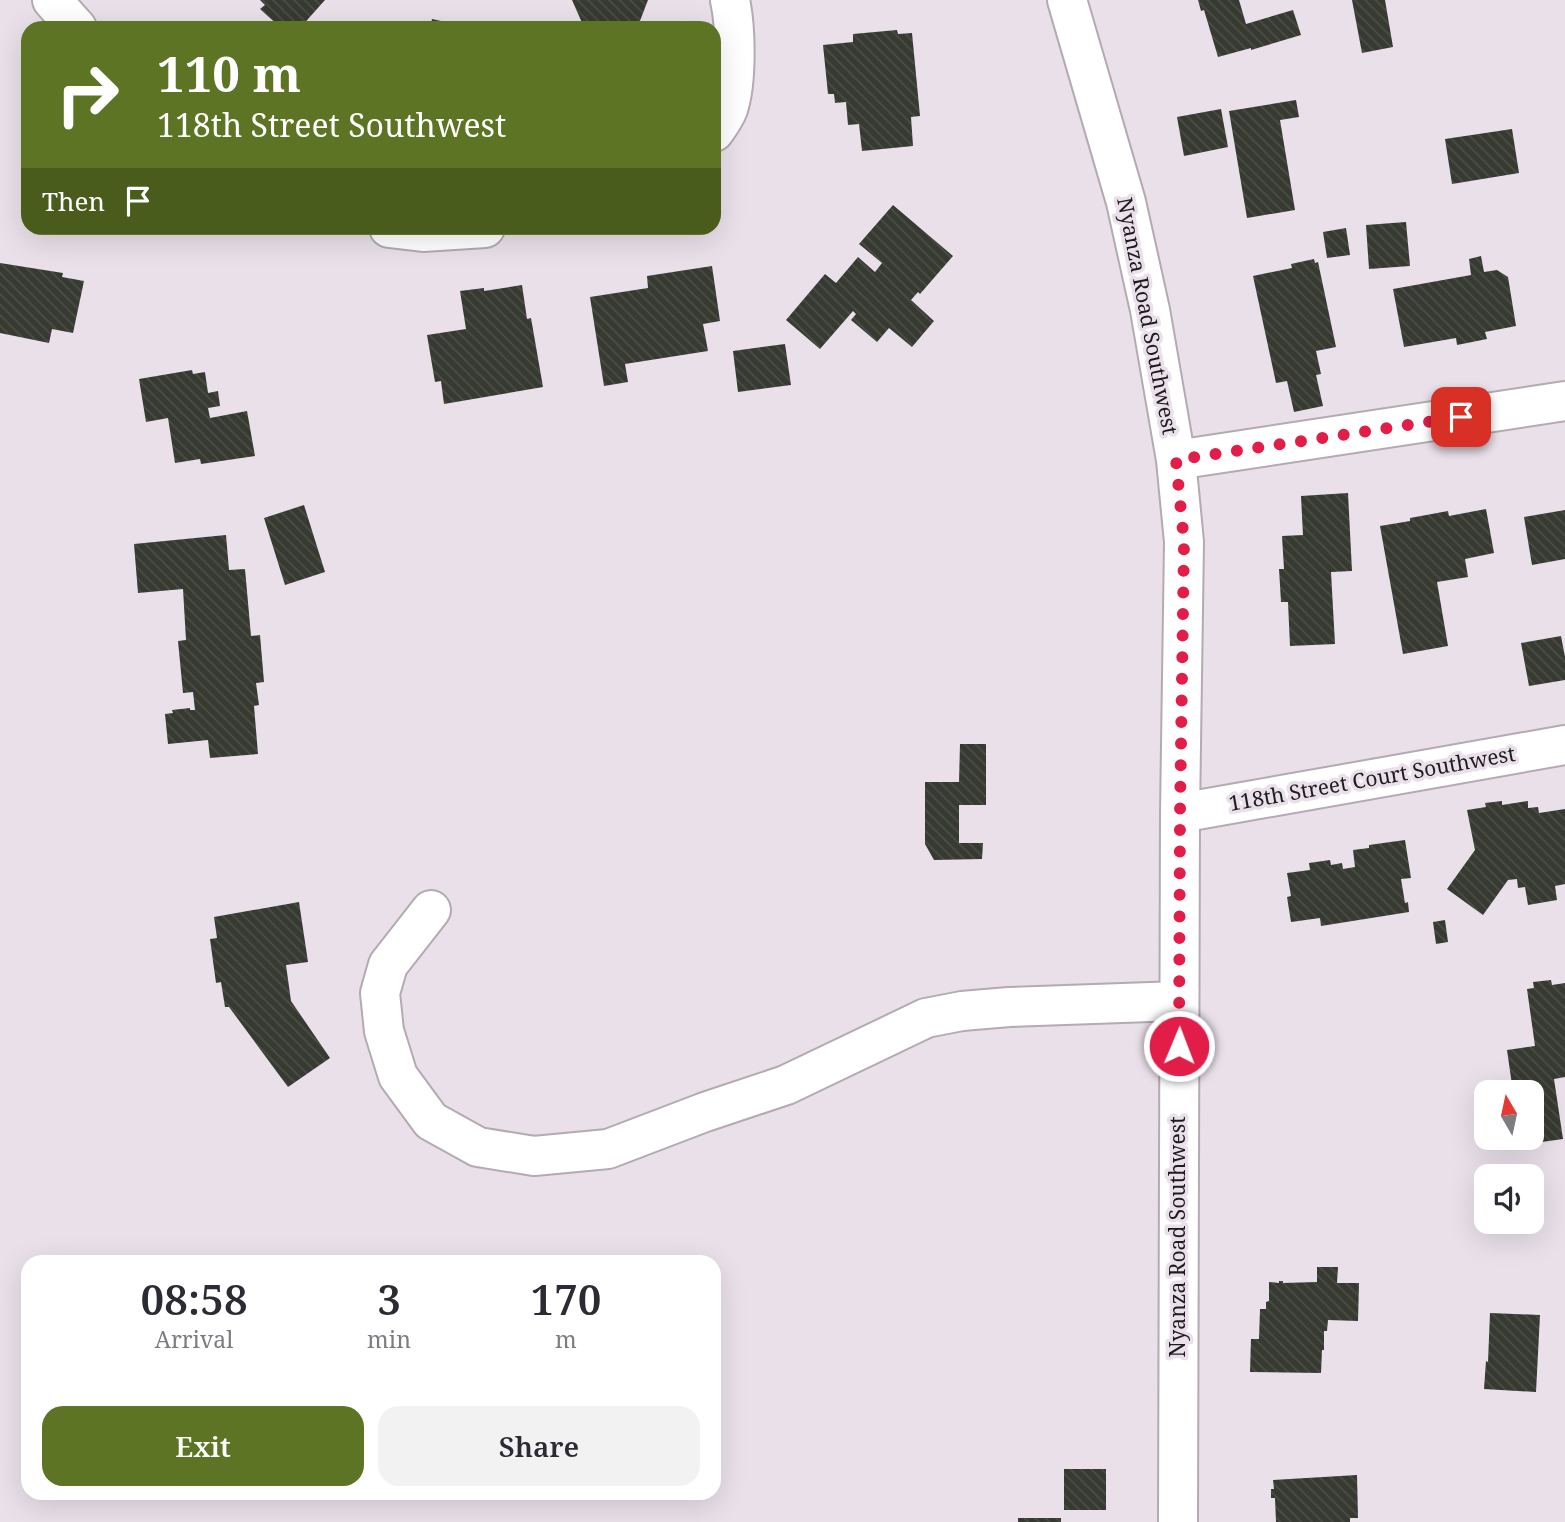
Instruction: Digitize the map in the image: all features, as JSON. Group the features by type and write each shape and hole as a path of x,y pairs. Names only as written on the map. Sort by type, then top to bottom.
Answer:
{"street":[{"path":"52,0 71,21"},
{"path":"721,121 727,111 733,87 734,20 730,0"},
{"name":"Nyanza Road Southwest","path":"1066,0 1126,202 1150,310 1176,460 1184,542 1180,813 1178,1522"},
{"path":"1176,460 1565,401"},
{"name":"118th Street Court Southwest","path":"1180,813 1565,745"},
{"path":"431,910 388,965 380,993 384,1031 398,1076 431,1121 478,1147 534,1156 608,1149 786,1085 926,1018 962,1011 1009,1007 1180,1001"}],"building":[{"path":"260,0 325,0 306,21 273,21 260,9 265,5"},
{"path":"572,0 648,0 640,21 581,21"},
{"path":"1198,0 1239,0 1246,24 1293,10 1301,35 1218,57 1204,10 1201,11"},
{"path":"1352,0 1385,0 1393,47 1362,53"},
{"path":"897,30 898,34 912,33 920,116 911,117 913,146 862,151 859,124 848,125 846,102 835,103 834,94 828,94 823,45 853,42 853,34"},
{"path":"1296,100 1299,117 1280,120 1295,210 1247,218 1229,111"},
{"path":"1221,109 1228,147 1184,156 1177,117"},
{"path":"1512,129 1519,173 1452,184 1445,139"},
{"path":"893,205 953,256 920,294 918,292 911,300 934,321 912,347 889,328 877,342 851,320 856,314 853,311 820,349 786,320 825,274 836,283 858,257 875,272 882,263 859,244"},
{"path":"1406,222 1410,266 1369,269 1366,225"},
{"path":"1346,228 1350,255 1327,258 1323,232"},
{"path":"1481,256 1484,272 1497,270 1508,277 1516,326 1485,332 1487,339 1457,345 1456,338 1404,347 1393,289 1471,275 1469,259"},
{"path":"1314,259 1315,263 1318,262 1336,347 1316,351 1321,374 1316,375 1323,406 1294,412 1287,381 1276,383 1253,276 1292,268 1291,264"},
{"path":"0,263 63,273 62,277 84,281 73,333 52,329 49,343 0,333"},
{"path":"712,266 720,321 703,324 708,351 625,364 628,382 604,386 590,297 648,288 647,276"},
{"path":"522,285 527,319 531,318 543,387 444,404 441,381 435,382 427,335 466,329 460,291 484,288 484,291"},
{"path":"785,344 791,385 738,392 733,351"},
{"path":"192,370 193,374 205,372 208,393 218,391 220,406 208,408 210,418 247,411 255,456 201,464 200,459 175,463 168,418 146,422 139,379"},
{"path":"1348,493 1352,571 1331,572 1335,644 1290,646 1288,602 1281,602 1279,569 1284,569 1282,536 1303,535 1301,496"},
{"path":"304,505 325,572 285,585 264,518"},
{"path":"1486,509 1494,553 1465,559 1468,577 1437,582 1448,646 1403,654 1380,526 1448,511 1449,516"},
{"path":"1565,510 1565,559 1532,565 1524,517"},
{"path":"226,535 229,570 245,569 251,636 260,635 264,682 256,683 259,705 254,706 258,754 210,758 208,740 168,744 165,714 173,713 172,710 195,710 193,692 183,693 178,641 186,640 183,589 138,593 134,544"},
{"path":"1561,636 1565,680 1529,686 1521,643"},
{"path":"960,744 986,744 986,805 959,805 959,843 983,843 982,859 934,860 925,844 925,782 959,782"},
{"path":"1502,801 1502,805 1528,801 1528,808 1538,807 1539,813 1565,809 1565,884 1555,886 1557,900 1528,905 1525,887 1518,888 1517,879 1508,880 1483,915 1447,889 1475,850 1467,810 1486,807 1485,803"},
{"path":"1405,840 1411,878 1401,879 1409,912 1321,926 1320,918 1291,922 1287,897 1291,896 1287,873 1310,870 1309,863 1330,860 1331,865 1342,863 1343,869 1355,867 1353,850"},
{"path":"299,902 308,962 286,965 291,1001 330,1058 288,1087 229,1007 225,1007 221,982 216,983 210,939 217,938 214,917"},
{"path":"1445,920 1448,942 1436,944 1433,922"},
{"path":"1551,980 1552,985 1565,983 1565,1077 1554,1079 1563,1139 1544,1142 1544,1080 1511,1080 1507,1050 1535,1046 1527,989 1534,988 1533,982"},
{"path":"1317,1267 1338,1267 1337,1283 1359,1283 1358,1321 1328,1320 1327,1331 1324,1331 1321,1373 1250,1372 1251,1339 1259,1339 1260,1309 1266,1309 1266,1302 1269,1301 1269,1282 1317,1282"},
{"path":"1490,1313 1540,1315 1536,1392 1484,1389"},
{"path":"1064,1469 1106,1469 1106,1510 1064,1510"},
{"path":"1357,1475 1358,1518 1350,1518 1350,1522 1276,1522 1275,1498 1271,1498 1273,1480"},
{"path":"1018,1518 1061,1518 1061,1522 1018,1522"}],"route":[{"path":"1179,1046 1184,542 1176,460 1461,417"}]}
